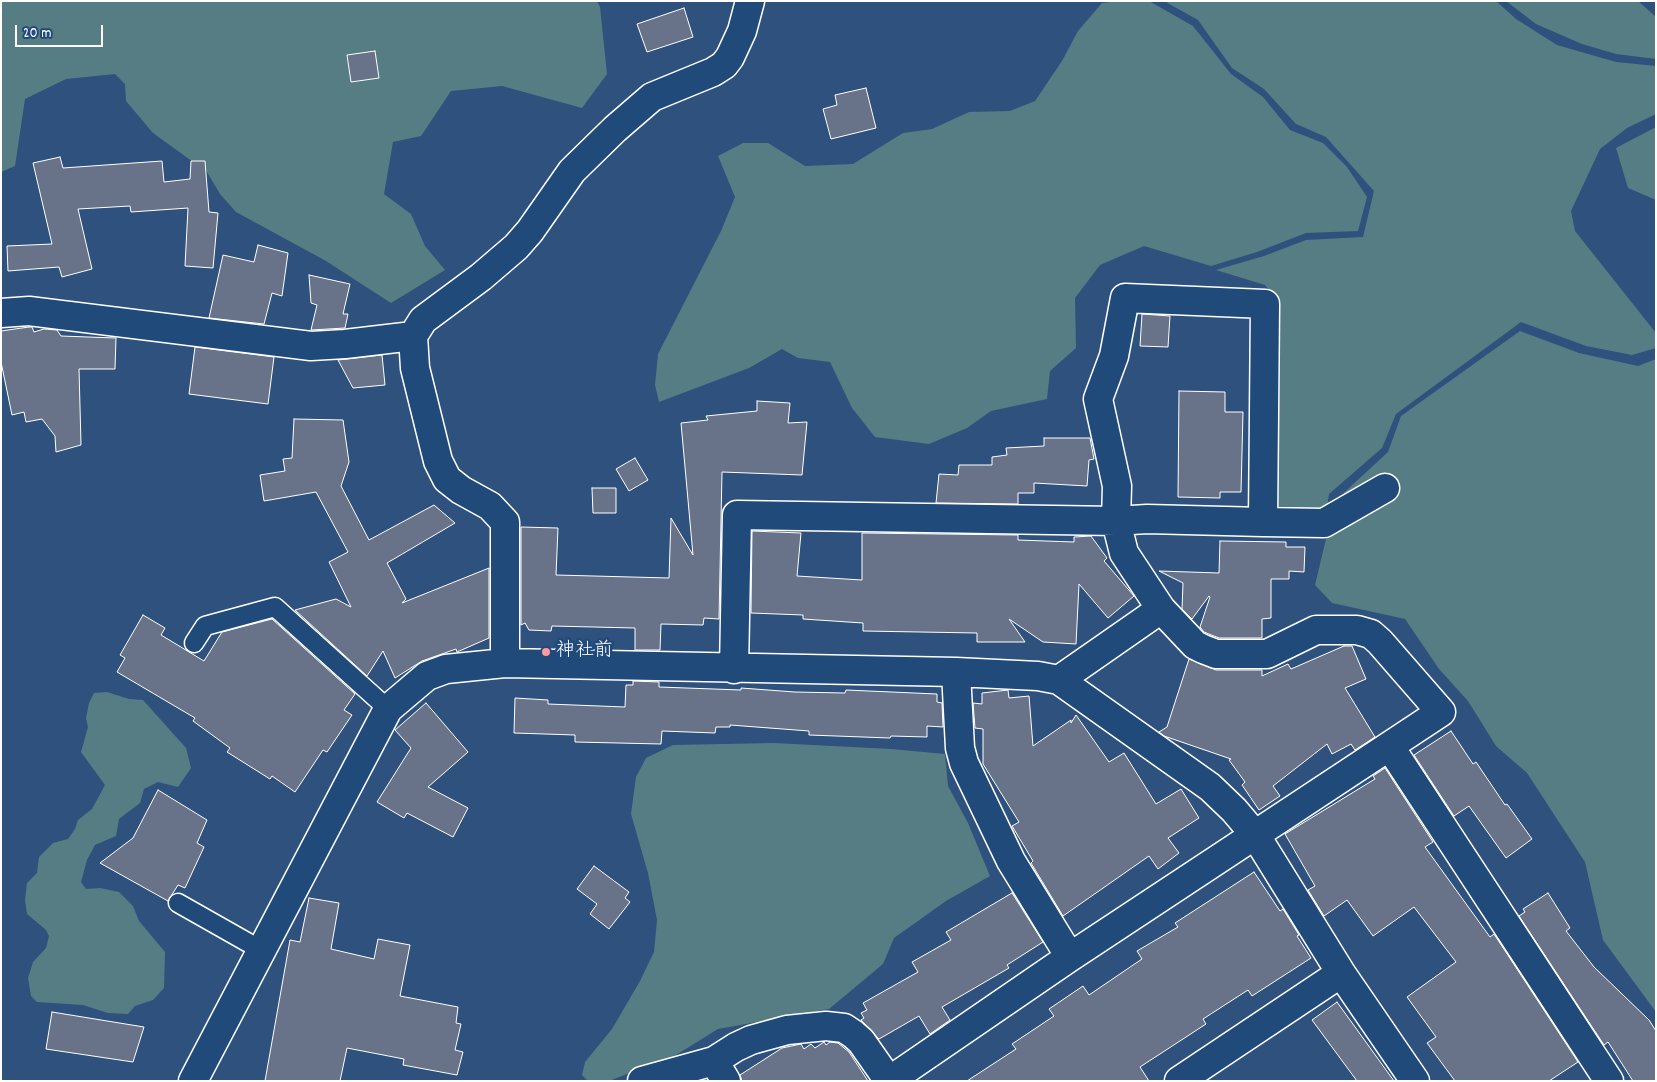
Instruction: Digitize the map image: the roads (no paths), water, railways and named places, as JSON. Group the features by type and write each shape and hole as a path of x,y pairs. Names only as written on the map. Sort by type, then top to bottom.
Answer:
{"street":[{"path":"505,663 506,522 490,506 461,490 446,479 438,461 415,368 413,336 423,320 516,247 530,231 572,171 615,129 652,97 713,72 724,65 730,57 742,31 750,1"},
{"path":"642,1081 720,1071 751,1040 787,1030 826,1026 844,1028 853,1034 889,1081 1070,958 1441,712 1371,634 1357,630 1316,630 1267,654 1216,654 1194,644 1161,609 1124,554 1116,521 1118,498 1116,486 1098,399 1114,356 1125,298 1265,304 1263,522"},
{"path":"1,313 29,311 311,346 413,336"},
{"path":"734,669 737,515 1116,521 1147,519 1324,523 1386,488"},
{"path":"1060,680 1161,609"},
{"path":"193,1081 388,709 427,676 446,669 505,663 956,672 1038,676 1060,680 1210,787 1256,836 1341,973 1415,1081"},
{"path":"956,672 960,748 964,763 1011,861 1070,958"},
{"path":"1390,747 1609,1081"},
{"path":"1179,1081 1341,973"}],"lane":[{"path":"194,643 206,626 275,607 388,709"},
{"path":"178,903 261,950"}],"place":[{"name":"神社前","path":"546,652"}]}
